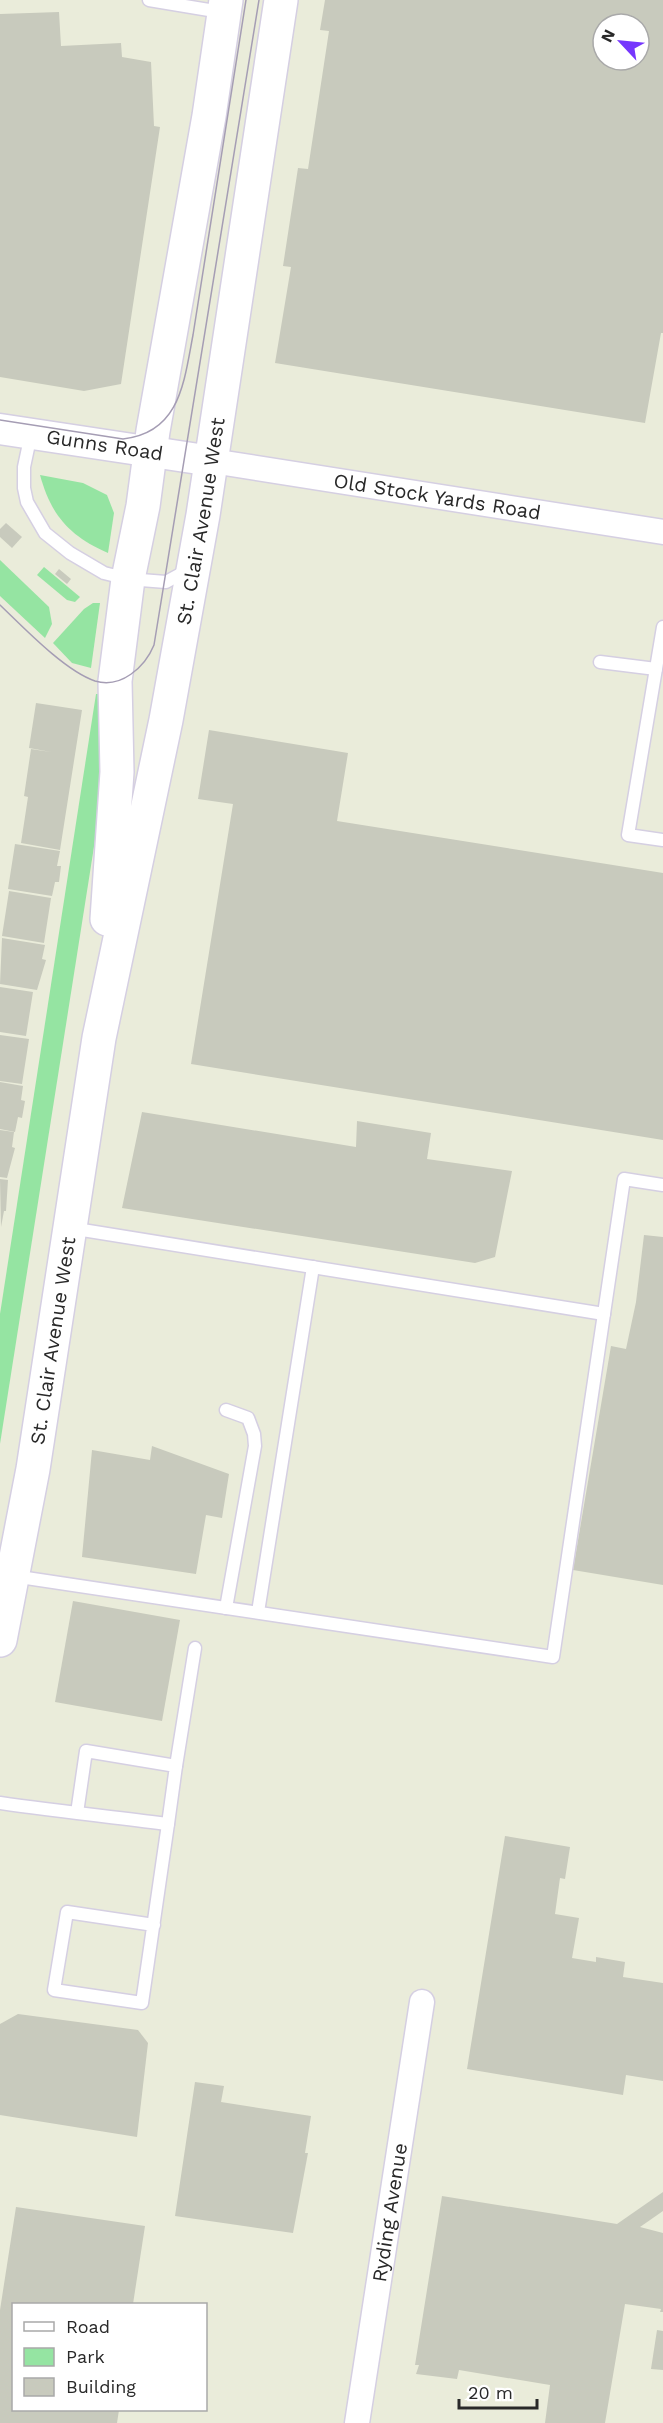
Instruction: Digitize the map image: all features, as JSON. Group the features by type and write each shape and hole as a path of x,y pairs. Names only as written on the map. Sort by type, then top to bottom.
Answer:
{"main road":[{"name":"St. Clair Avenue West","path":"0,1640 33,1469 99,1038 166,720 194,567 281,0"},
{"name":"St. Clair Avenue West","path":"99,1038 117,772 115,681 128,579 143,506 209,116 225,6"}],"street":[{"name":"Gunns Road","path":"0,429 212,461"},
{"name":"Old Stock Yards Road","path":"212,461 663,532"},
{"name":"Ryding Avenue","path":"357,2423 422,2001"}],"lane":[{"path":"149,0 225,6"},
{"path":"32,433 24,467 27,502 45,532 70,553 96,570 128,579 166,582 194,567"},
{"path":"663,627 628,835 663,840"},
{"path":"600,662 656,669"},
{"path":"12,1576 553,1657 624,1179 663,1185"},
{"path":"69,1228 604,1314"},
{"path":"258,1612 313,1267"},
{"path":"226,1410 248,1418 254,1434 255,1446 226,1608"},
{"path":"154,1925 67,1912 54,1990 142,2003 154,1925 176,1766 195,1648"},
{"path":"77,1813 86,1751 176,1766"},
{"path":"0,1803 168,1824"}],"green space":[{"path":"40,475 83,483 107,495 114,513 108,553 82,539 64,523 50,502"},
{"path":"0,560 49,607 52,624 45,638 0,596"},
{"path":"44,567 80,597 75,602 67,600 37,575"},
{"path":"93,603 100,603 91,668 72,663 53,643 84,609"},
{"path":"96,694 100,694 101,788 96,834 0,1444 0,1314"}],"building":[{"path":"325,0 663,0 663,333 661,333 645,423 275,363 291,267 283,266 298,168 308,169 329,31 320,30"},
{"path":"59,12 61,46 121,43 122,57 151,62 154,126 160,127 121,384 84,391 0,377 0,14"},
{"path":"6,523 22,537 12,548 0,537 0,529"},
{"path":"59,569 71,579 67,584 55,574"},
{"path":"36,703 82,710 60,850 21,843 28,797 24,796 31,749 51,752 29,748"},
{"path":"209,730 348,753 337,821 663,873 663,1140 191,1064 233,804 198,799"},
{"path":"15,844 60,851 57,866 61,866 59,882 55,882 52,896 8,889"},
{"path":"9,891 51,898 44,943 2,936"},
{"path":"2,938 45,945 42,959 46,960 37,990 0,984"},
{"path":"0,987 33,992 26,1036 0,1032"},
{"path":"0,1035 29,1039 22,1084 0,1081"},
{"path":"0,1082 23,1086 21,1100 25,1101 22,1118 18,1117 15,1132 0,1129"},
{"path":"142,1112 356,1147 357,1121 431,1133 427,1159 512,1171 495,1257 475,1263 122,1208"},
{"path":"0,1130 14,1132 12,1147 15,1148 7,1178 0,1177"},
{"path":"0,1179 8,1180 6,1211 4,1211 1,1227"},
{"path":"644,1235 663,1237 663,1585 573,1570 611,1346 626,1349 636,1302"},
{"path":"152,1446 229,1474 222,1518 206,1515 196,1574 82,1557 92,1450 150,1460"},
{"path":"73,1601 180,1620 162,1721 55,1702"},
{"path":"505,1836 570,1847 565,1879 560,1878 555,1914 579,1918 572,1958 596,1962 596,1957 625,1962 623,1977 663,1983 663,2081 626,2075 623,2095 467,2069"},
{"path":"18,2014 138,2030 148,2043 137,2137 0,2115 0,2024"},
{"path":"195,2082 224,2086 221,2102 311,2116 305,2153 308,2153 293,2233 175,2216"},
{"path":"663,2192 663,2211 640,2227 663,2233 663,2312 660,2312 661,2309 625,2304 605,2423 545,2423 550,2385 459,2370 457,2379 416,2374 419,2365 415,2365 442,2196 617,2224"},
{"path":"16,2207 145,2226 133,2303 12,2303 12,2411 119,2411 117,2423 0,2423 0,2310"},
{"path":"657,2330 663,2331 663,2370 651,2369"}],"tram line":[{"path":"0,420 123,439 142,435 157,427 168,416 182,387 193,335 246,0"},
{"path":"0,605 58,659 83,676 95,681 105,683 123,679 145,661 154,645 259,0"}]}
